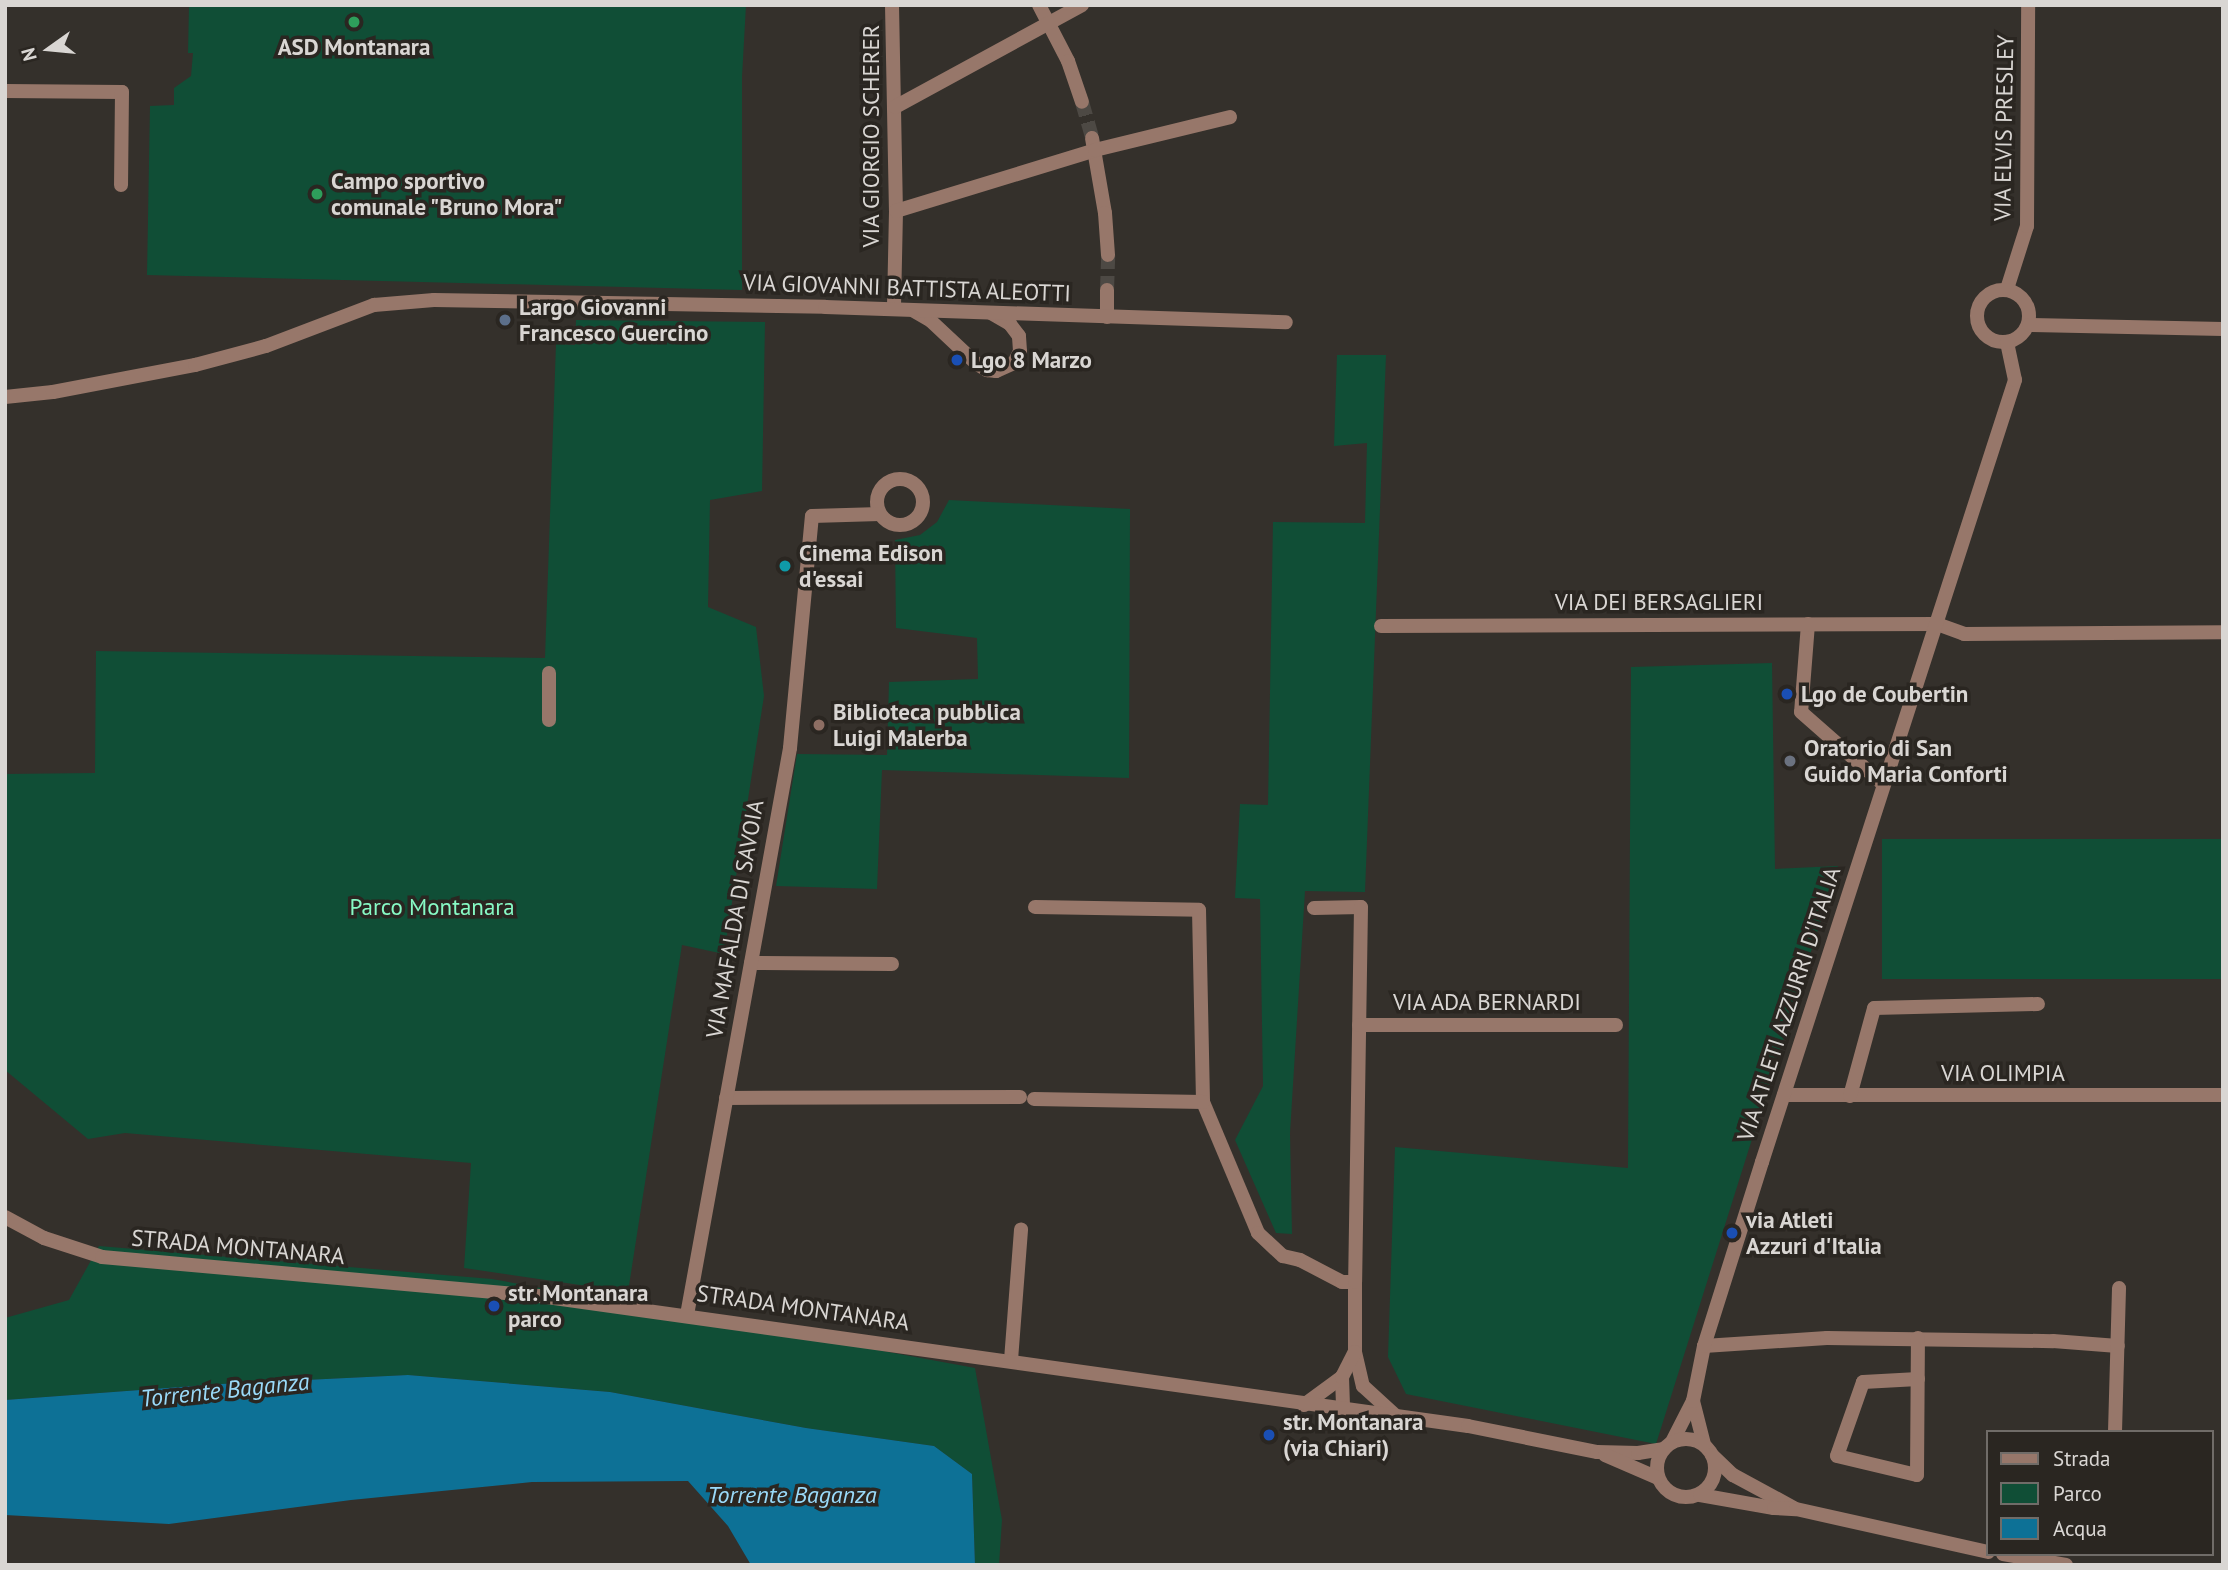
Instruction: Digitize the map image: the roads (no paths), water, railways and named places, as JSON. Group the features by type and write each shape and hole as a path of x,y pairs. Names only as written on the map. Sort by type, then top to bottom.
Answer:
{"street":[{"name":"VIA GIORGIO SCHERER","path":"892,5 896,211 894,309"},
{"path":"1039,5 1069,61 1082,102"},
{"path":"895,107 1082,5"},
{"name":"VIA ELVIS PRESLEY","path":"2007,289 2027,226 2028,5"},
{"path":"5,91 122,92 121,185"},
{"path":"896,211 1093,144 1230,117"},
{"path":"1093,144 1105,213 1108,255"},
{"path":"2007,289 2026,302 2029,325 2021,336 2007,342 1990,339 1978,325 1978,307 1989,293 2007,289"},
{"path":"1107,290 1107,317"},
{"name":"VIA GIOVANNI BATTISTA ALEOTTI","path":"5,397 53,392 195,365 266,346 374,305 453,300 894,309 1286,322"},
{"path":"912,310 931,321 977,363 987,370 996,371 1014,363 1020,351 1019,336 1010,324 989,312"},
{"path":"2029,325 2223,329"},
{"name":"VIA ATLETI AZZURRI D'ITALIA","path":"1667,1446 1693,1401 1704,1346 2015,380 2007,342"},
{"name":"VIA MAFALDA DI SAVOIA","path":"687,1315 790,748 812,516 880,514"},
{"path":"1808,624 1801,712 1883,784"},
{"name":"VIA DEI BERSAGLIERI","path":"1381,626 1937,624 1964,634 2223,632"},
{"path":"549,673 549,720"},
{"path":"1035,907 1199,910 1203,1102 1216,1126 1258,1233 1283,1256 1300,1260 1342,1282 1355,1282"},
{"name":"VIA ADA BERNARDI","path":"1314,908 1361,907 1355,1352"},
{"path":"751,963 892,964"},
{"path":"1850,1097 1874,1008 2038,1004"},
{"name":"VIA ADA BERNARDI","path":"1359,1025 1616,1025"},
{"name":"VIA OLIMPIA","path":"1784,1095 2223,1095"},
{"path":"726,1098 1027,1098 1203,1102"},
{"name":"STRADA MONTANARA","path":"5,1217 44,1238 102,1257 547,1297 687,1315 1011,1360 1304,1405 1468,1426 1597,1452 1638,1453 1667,1446"},
{"path":"1011,1360 1021,1229"},
{"path":"2115,1430 2119,1288"},
{"path":"1704,1346 1827,1338 1918,1338 2118,1346"},
{"path":"1917,1379 1863,1382 1837,1456 1917,1475 1918,1338"},
{"path":"1304,1405 1342,1377 1355,1352"},
{"path":"1355,1352 1363,1386 1398,1418"},
{"path":"1342,1377 1349,1410"},
{"path":"1349,1410 1363,1386"},
{"name":"VIA ATLETI AZZURRI D'ITALIA","path":"1693,1401 1708,1450"},
{"path":"1796,1508 1733,1475 1708,1450 1692,1440 1667,1446 1657,1463 1658,1478 1667,1492 1680,1497 1700,1495 1774,1508 1796,1508 1986,1552"},
{"path":"1700,1495 1712,1481 1715,1470 1708,1450"},
{"name":"STRADA MONTANARA","path":"1597,1452 1658,1478"},
{"path":"2014,1556 2066,1565"}],"water":[{"name":"Torrente Baganza","path":"408,1375 610,1392 806,1428 934,1446 972,1474 975,1565 751,1565 728,1526 688,1481 532,1482 351,1500 169,1524 5,1515 5,1400 221,1384"}],"tunnel":[{"path":"1082,102 1092,138"},
{"path":"1107,290 1108,255"}],"place":[{"name":"ASD Montanara","path":"354,22"},
{"name":"Campo sportivo comunale \"Bruno Mora\"","path":"317,194"},
{"name":"Largo Giovanni Francesco Guercino","path":"505,320"},
{"name":"Lgo 8 Marzo","path":"957,360"},
{"name":"Cinema Edison d'essai","path":"785,566"},
{"name":"Lgo de Coubertin","path":"1787,694"},
{"name":"Biblioteca pubblica Luigi Malerba","path":"819,725"},
{"name":"Oratorio di San Guido Maria Conforti","path":"1790,761"},
{"name":"via Atleti Azzuri d'Italia","path":"1732,1233"},
{"name":"str. Montanara parco","path":"494,1306"},
{"name":"str. Montanara (via Chiari)","path":"1269,1435"}],"park label":[{"name":"Parco Montanara","path":"432,907"}]}
